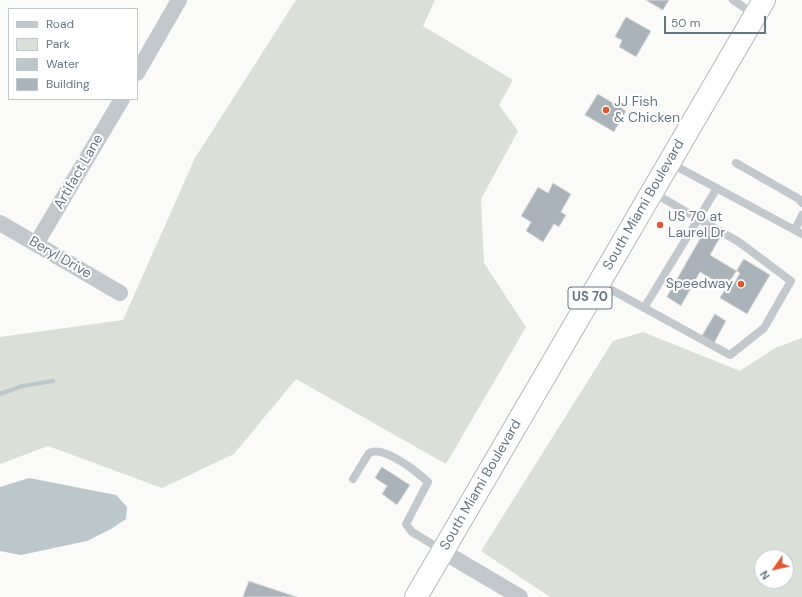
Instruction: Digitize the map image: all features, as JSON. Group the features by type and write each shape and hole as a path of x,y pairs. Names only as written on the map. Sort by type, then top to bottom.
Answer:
{"highway":[{"name":"South Miami Boulevard","path":"416,597 759,8"}],"street":[{"path":"138,71 179,0"},
{"name":"Artifact Lane","path":"36,244 121,100"},
{"name":"Beryl Drive","path":"0,223 120,293"},
{"path":"442,551 520,597"}],"lane":[{"path":"733,0 759,8"},
{"path":"669,162 798,232 802,215"},
{"path":"736,163 799,199 802,203"},
{"path":"644,308 717,188"},
{"path":"599,283 730,355 764,328 791,281 739,242 652,192"},
{"path":"353,479 369,453 373,451 382,452 417,471 428,482 406,524 412,532 442,551"}],"green space":[{"path":"296,0 435,0 423,26 513,80 499,105 518,131 481,199 484,263 526,327 446,464 296,379 234,454 162,488 48,446 0,464 0,337 123,320 195,158"},
{"path":"643,332 740,371 775,348 802,338 802,597 550,597 481,551 613,341"}],"water":[{"path":"29,478 116,495 127,507 126,519 111,529 87,541 21,555 0,551 0,487"}],"building":[{"path":"646,0 669,0 663,10"},
{"path":"626,17 651,31 636,57 619,47 622,40 615,37"},
{"path":"598,94 626,111 614,132 585,115"},
{"path":"553,183 571,194 561,212 566,215 559,227 554,224 543,242 526,231 531,222 521,216 538,187 548,193"},
{"path":"707,227 721,236 710,255 740,273 730,290 700,272 681,306 667,297"},
{"path":"744,259 770,275 747,314 720,298"},
{"path":"715,314 726,321 713,345 701,338"},
{"path":"382,467 410,485 397,505 382,494 387,486 375,478"},
{"path":"249,581 297,597 243,597"}],"waterway":[{"path":"0,394 22,386 53,381"}],"place":[{"name":"JJ Fish & Chicken","path":"606,110"},
{"name":"US 70 at Laurel Dr","path":"660,225"},
{"name":"Speedway","path":"741,284"}]}
